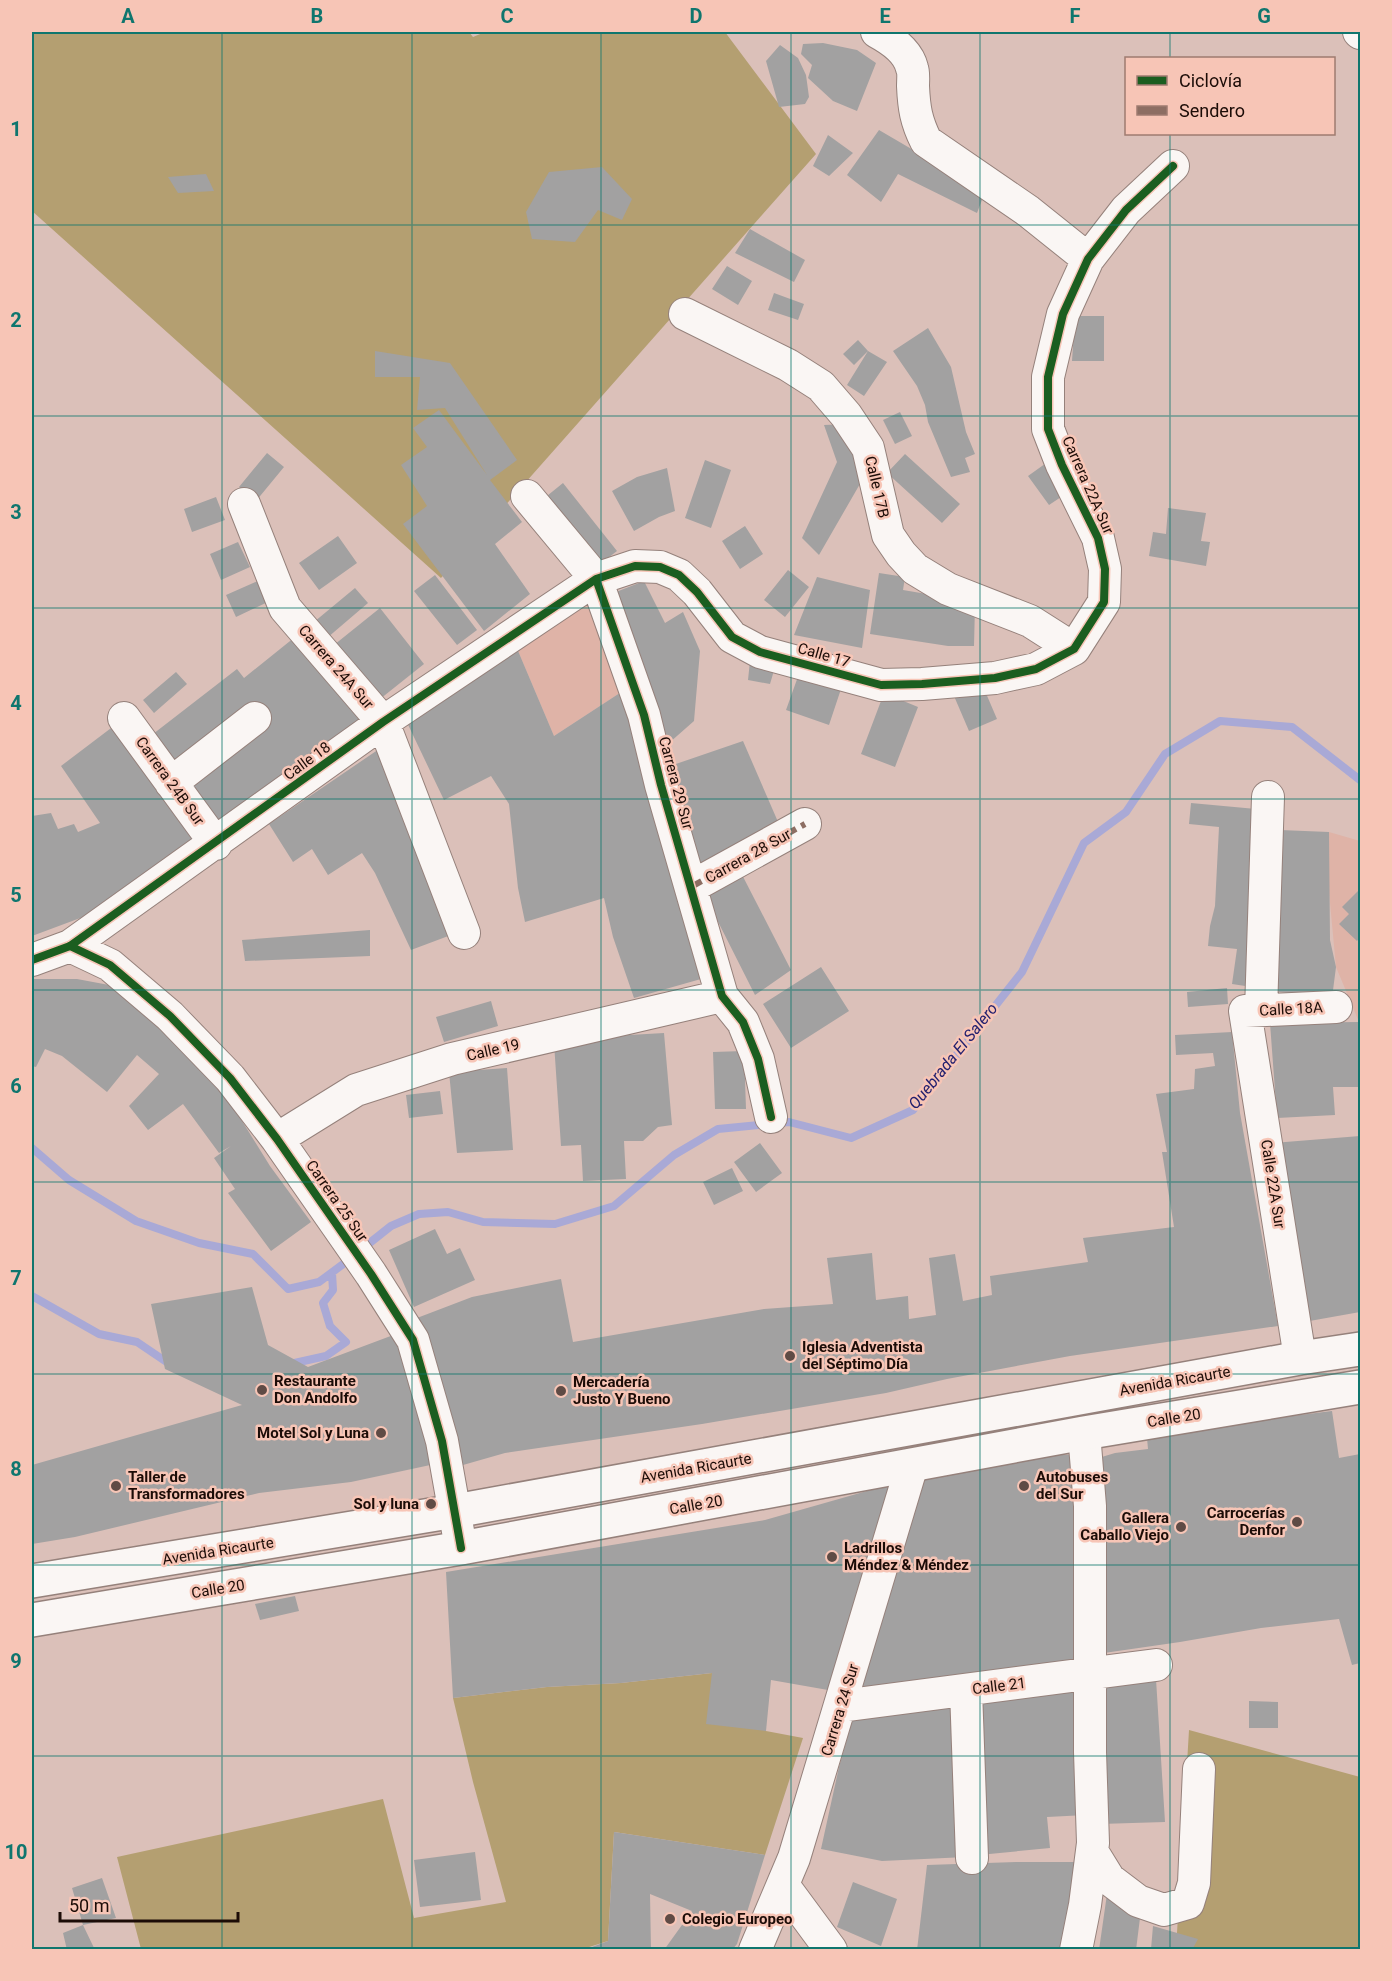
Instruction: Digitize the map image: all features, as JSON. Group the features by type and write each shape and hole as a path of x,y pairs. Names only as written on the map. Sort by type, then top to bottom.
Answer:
{"main road":[{"name":"Avenida Ricaurte","path":"32,1581 455,1511 1360,1349"},
{"name":"Calle 20","path":"32,1620 461,1548 1084,1433 1360,1387"}],"street":[{"path":"877,32 888,38 903,52 912,67 917,125 926,141 1028,211 1088,259"},
{"name":"Carrera 22A Sur","path":"1074,649 1104,602 1105,569 1098,538 1062,465 1048,429 1048,377 1063,314 1088,259 1126,210 1173,166"},
{"name":"Calle 17B","path":"686,314 788,364 821,386 846,415 868,448 888,535 901,554 915,568 948,589 1030,621 1074,649"},
{"name":"Carrera 29 Sur","path":"527,496 596,579 645,715 661,785 722,996"},
{"name":"Carrera 24A Sur","path":"244,504 285,608 383,722 464,933"},
{"name":"Calle 17","path":"596,579 635,566 660,567 685,580 732,637 760,652 881,685 995,678 1036,669 1074,649"},
{"name":"Calle 18","path":"32,960 70,946 216,844 383,722 596,579"},
{"name":"Carrera 24B Sur","path":"124,718 216,844"},
{"path":"171,783 255,718"},
{"name":"Calle 22A Sur","path":"1268,798 1253,1011 1300,1358"},
{"name":"Carrera 28 Sur","path":"691,887 805,824"},
{"name":"Carrera 25 Sur","path":"70,946 110,965 171,1016 230,1078 278,1139 371,1274 413,1340 442,1441 461,1548"},
{"path":"722,996 743,1022 758,1059 771,1117"},
{"name":"Calle 19","path":"278,1139 356,1090 452,1059 722,996"},
{"name":"Calle 18A","path":"1253,1011 1336,1007"},
{"path":"1076,1950 1093,1853 1089,1674 1090,1506 1084,1433"},
{"name":"Carrera 24 Sur","path":"755,1950 795,1858 912,1465"},
{"name":"Calle 21","path":"841,1706 1156,1665"},
{"path":"966,1690 972,1858"},
{"path":"1093,1853 1109,1879 1138,1901 1164,1910 1188,1903 1194,1883 1199,1769"},
{"path":"783,1885 831,1950"}],"shaded area":[{"path":"32,32 469,32 473,37 485,32 725,32 816,154 441,578 32,211"},
{"path":"596,580 629,687 554,736 513,639"},
{"path":"1329,832 1360,841 1360,1102 1358,1087 1359,1022 1336,967 1329,892"},
{"path":"712,1673 766,1731 803,1738 765,1855 614,1832 608,1941 583,1949 141,1949 117,1857 383,1799 414,1918 506,1902 453,1698 547,1687 621,1683"},
{"path":"1189,1730 1360,1777 1360,1949 1176,1950"}],"building":[{"path":"823,43 857,50 876,63 857,111 833,101 808,78 812,65 801,54 803,44"},
{"path":"780,45 798,58 806,75 809,97 805,104 779,107 766,61"},
{"path":"879,130 985,192 977,213 898,174 881,202 847,175"},
{"path":"828,135 853,153 829,176 813,166"},
{"path":"602,167 632,199 622,220 598,210 575,242 532,239 526,212 549,172"},
{"path":"206,174 214,191 178,193 168,177"},
{"path":"750,229 805,260 794,282 735,253"},
{"path":"727,266 752,281 738,305 712,289"},
{"path":"774,293 804,304 798,320 768,310"},
{"path":"1075,316 1104,316 1104,361 1072,361"},
{"path":"928,328 951,367 966,432 975,454 965,458 970,472 951,477 928,422 925,405 917,386 893,351"},
{"path":"858,340 868,351 854,365 843,354"},
{"path":"375,351 450,363 517,460 490,480 522,522 495,544 530,594 484,631 403,524 427,506 401,465 427,447 413,428 439,410 487,475 445,408 417,410 420,377 375,377"},
{"path":"868,351 887,362 864,396 847,385"},
{"path":"900,412 912,436 895,444 883,420"},
{"path":"847,424 868,470 819,555 802,538 837,462 824,425"},
{"path":"267,453 284,467 256,501 239,487"},
{"path":"905,454 960,504 942,523 887,473"},
{"path":"705,460 731,470 711,528 685,518"},
{"path":"1049,461 1070,491 1049,505 1028,476"},
{"path":"667,468 675,511 634,531 612,491 637,477"},
{"path":"563,483 617,551 595,568 542,500"},
{"path":"216,497 225,520 192,532 184,509"},
{"path":"1168,508 1206,513 1201,541 1210,542 1206,566 1149,556 1153,532 1166,534"},
{"path":"745,526 763,554 740,569 722,541"},
{"path":"338,536 357,563 319,590 299,563"},
{"path":"238,542 250,567 221,580 210,554"},
{"path":"788,570 809,587 785,617 764,600"},
{"path":"879,573 905,577 903,590 956,599 975,605 974,646 948,646 870,634"},
{"path":"435,575 477,630 457,645 414,591"},
{"path":"817,577 870,590 862,648 794,635"},
{"path":"260,580 270,601 236,617 226,595"},
{"path":"644,581 665,623 683,612 700,651 694,721 669,743 616,592"},
{"path":"355,588 368,603 327,638 314,622"},
{"path":"380,608 424,664 375,703 329,649"},
{"path":"295,637 364,720 212,833 174,783 270,711 266,707 172,778 144,741 237,669 244,678"},
{"path":"513,639 554,736 629,687 708,977 634,998 613,937 604,898 525,922 518,888 509,804 491,776 444,800 402,712"},
{"path":"750,661 775,667 770,684 748,680"},
{"path":"800,671 842,686 829,725 786,710"},
{"path":"176,672 187,684 154,713 143,700"},
{"path":"982,684 997,719 969,731 954,696"},
{"path":"884,693 918,707 895,767 861,754"},
{"path":"123,719 206,832 91,914 32,936 32,816 51,813 58,829 74,824 78,832 100,823 61,766"},
{"path":"743,741 785,838 737,865 791,970 755,995 700,886 670,766"},
{"path":"385,745 459,932 411,950 375,873 362,853 328,875 312,849 293,862 269,824"},
{"path":"1191,803 1256,809 1252,987 1232,984 1237,949 1208,946 1215,906 1219,827 1189,824"},
{"path":"1280,830 1329,832 1330,940 1336,967 1332,998 1271,991"},
{"path":"1359,890 1360,937 1357,941 1339,924 1349,914 1342,907"},
{"path":"370,930 370,956 245,961 242,940"},
{"path":"821,967 849,1011 791,1048 763,1004"},
{"path":"32,979 77,979 109,985 139,1008 216,1079 270,1166 311,1222 271,1251 228,1193 235,1189 214,1158 231,1146 219,1153 183,1104 148,1130 129,1106 159,1074 137,1055 107,1092 62,1056 45,1049 36,1067 32,1066"},
{"path":"1227,988 1228,1004 1188,1007 1187,992"},
{"path":"491,1001 498,1026 444,1042 436,1017"},
{"path":"1359,1022 1358,1087 1333,1087 1335,1115 1277,1118 1270,1023"},
{"path":"1232,1032 1240,1113 1278,1326 1070,1356 886,1393 702,1424 505,1453 463,1465 449,1412 417,1318 472,1297 561,1279 573,1342 764,1309 833,1304 827,1258 872,1253 876,1300 908,1296 909,1319 936,1315 929,1258 955,1254 963,1301 992,1295 990,1276 1088,1262 1083,1238 1174,1227 1162,1152 1167,1152 1156,1094 1194,1089 1195,1069 1215,1066 1213,1053 1176,1055 1175,1035"},
{"path":"664,1033 672,1125 658,1127 643,1141 624,1141 626,1179 583,1181 581,1145 561,1146 554,1043 595,1037"},
{"path":"744,1051 746,1109 715,1109 713,1052"},
{"path":"507,1068 513,1150 457,1153 449,1072"},
{"path":"440,1091 443,1114 409,1118 406,1095"},
{"path":"1360,1136 1360,1312 1304,1322 1273,1143"},
{"path":"760,1143 782,1173 756,1192 734,1162"},
{"path":"732,1168 743,1191 714,1205 703,1182"},
{"path":"435,1229 447,1254 460,1248 475,1280 414,1307 389,1250"},
{"path":"252,1287 268,1345 308,1367 396,1334 435,1464 351,1482 259,1493 75,1537 32,1544 32,1465 242,1405 165,1369 151,1304"},
{"path":"1332,1411 1339,1458 1360,1454 1360,1663 1352,1665 1339,1619 1261,1628 1104,1653 1095,1459 1115,1453 1148,1449 1147,1438 1235,1423"},
{"path":"1079,1454 1083,1669 856,1694 920,1481 954,1471 1046,1456"},
{"path":"895,1483 828,1690 771,1680 766,1731 706,1724 712,1673 621,1683 547,1687 453,1698 446,1572 765,1520"},
{"path":"295,1596 299,1611 260,1620 255,1604"},
{"path":"1156,1679 1165,1822 1100,1824 1096,1682"},
{"path":"1083,1688 1086,1815 1047,1817 1050,1848 979,1855 973,1702"},
{"path":"1249,1701 1278,1702 1278,1728 1249,1728"},
{"path":"961,1703 966,1857 882,1861 821,1849 839,1767 853,1718"},
{"path":"614,1832 765,1855 737,1944 732,1950 664,1950 692,1911 650,1894 651,1950 584,1950 608,1941"},
{"path":"475,1852 481,1900 420,1907 414,1860"},
{"path":"1078,1862 1074,1950 917,1950 927,1865"},
{"path":"102,1878 116,1918 83,1925 72,1888"},
{"path":"853,1882 897,1899 881,1946 837,1927"},
{"path":"1107,1894 1141,1910 1136,1950 1099,1950"},
{"path":"83,1925 95,1950 67,1950 63,1933"},
{"path":"1153,1926 1198,1939 1192,1950 1151,1949"}],"waterway":[{"name":"Quebrada El Salero","path":"362,1249 391,1226 419,1214 448,1212 483,1222 555,1224 614,1206 674,1155 718,1129 789,1122 851,1138 913,1110 1022,972 1084,843 1126,812 1165,754 1220,721 1292,727 1360,780"},
{"name":"Quebrada El Salero","path":"32,1148 69,1180 136,1221 199,1243 253,1254 288,1289 319,1282 350,1259"},
{"name":"Quebrada El Salero","path":"290,1364 326,1356 346,1342 330,1326 323,1303 333,1290 332,1273"},
{"name":"Quebrada El Salero","path":"32,1296 99,1334 137,1342 171,1365"}],"marked path":[{"path":"691,887 805,824"}],"cycle path":[{"path":"32,960 70,946 383,722 596,579 635,566 660,567 679,575 697,592 732,637 760,652 881,685 995,678 1036,669 1074,649 1104,602 1105,569 1098,538 1062,465 1048,429 1048,377 1063,314 1088,259 1126,210 1173,166"},
{"path":"596,579 644,715 661,785 722,996 743,1022 758,1059 771,1117"},
{"path":"70,946 110,965 170,1016 230,1078 277,1139 371,1274 413,1340 442,1441 461,1548"}],"place":[{"name":"Iglesia Adventista del Séptimo Día","path":"790,1356"},
{"name":"Restaurante Don Andolfo","path":"262,1390"},
{"name":"Mercadería Justo Y Bueno","path":"561,1391"},
{"name":"Motel Sol y Luna","path":"381,1433"},
{"name":"Taller de Transformadores","path":"116,1486"},
{"name":"Autobuses del Sur","path":"1024,1486"},
{"name":"Sol y luna","path":"431,1504"},
{"name":"Carrocerías Denfor","path":"1297,1522"},
{"name":"Gallera Caballo Viejo","path":"1181,1527"},
{"name":"Ladrillos Méndez & Méndez","path":"832,1557"},
{"name":"Colegio Europeo","path":"670,1919"}]}
